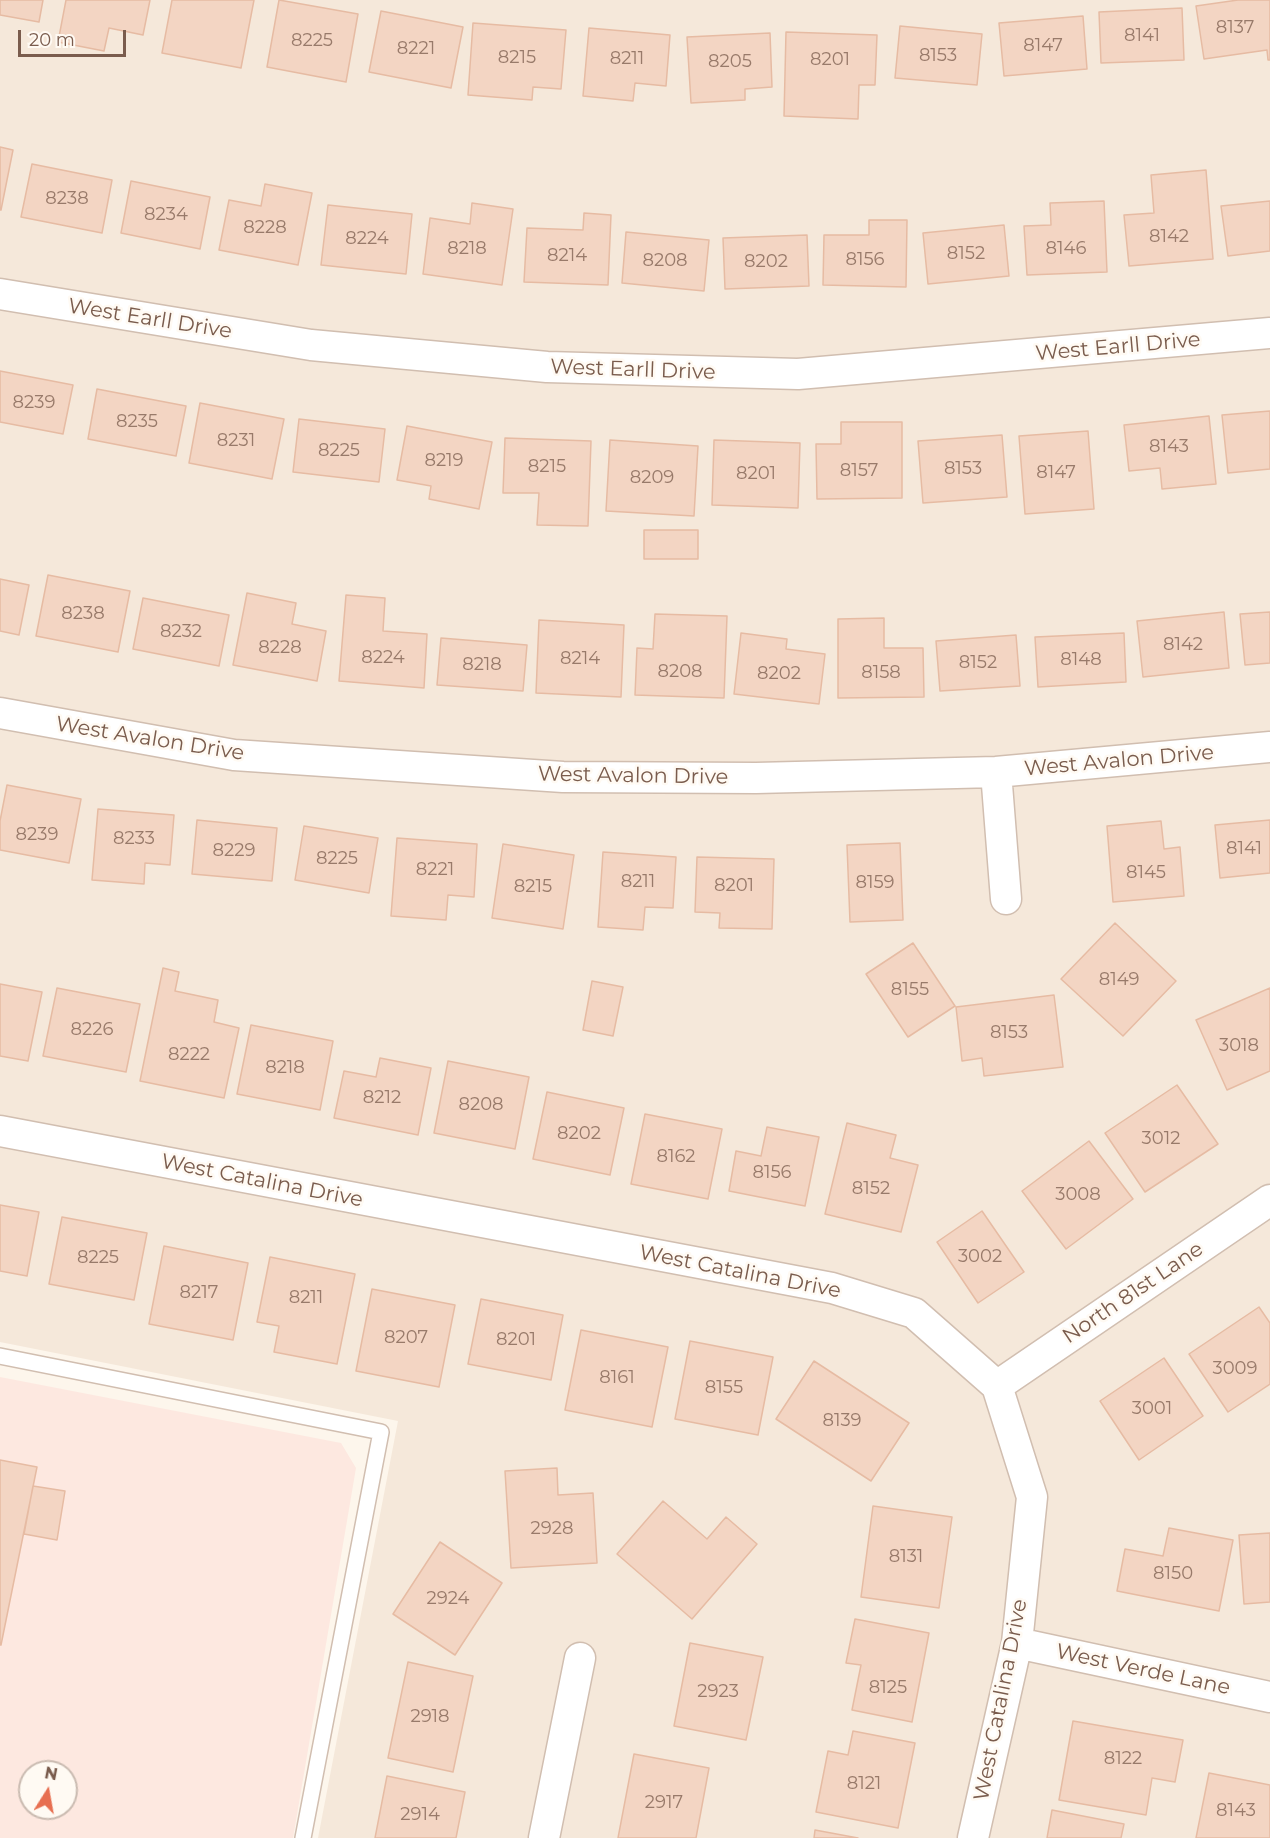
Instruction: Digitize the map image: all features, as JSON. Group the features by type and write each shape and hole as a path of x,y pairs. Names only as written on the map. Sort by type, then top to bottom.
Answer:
{"street":[{"name":"West Earll Drive","path":"0,294 311,345 547,368 798,374 1270,333"},
{"name":"West Avalon Drive","path":"0,713 234,755 563,777 756,778 996,772 1270,747"},
{"path":"996,772 1006,899"},
{"name":"West Catalina Drive","path":"0,1131 832,1288 914,1313 997,1386 1032,1497 1017,1643 974,1838"},
{"name":"North 81st Lane","path":"997,1386 1270,1200"},
{"name":"West Verde Lane","path":"1017,1643 1270,1697"},
{"path":"544,1838 580,1658"}],"lane":[{"path":"0,1356 381,1432 303,1838"}],"shaded area":[{"path":"0,0 1270,0 1270,1838 318,1838 398,1421 0,1342"},
{"path":"0,1377 341,1443 356,1468 293,1838 0,1838"}],"building":[{"path":"0,0 43,0 39,22 0,15"},
{"path":"66,0 150,0 143,35 109,28 104,51 58,42"},
{"path":"172,0 254,0 241,68 162,53"},
{"path":"279,0 358,14 346,82 267,67"},
{"path":"1238,0 1270,0 1270,60 1268,60 1267,50 1204,59 1196,6"},
{"path":"1182,8 1184,60 1101,63 1099,12"},
{"path":"381,11 463,27 451,88 369,72"},
{"path":"1083,16 1087,69 1004,76 999,23"},
{"path":"473,23 566,30 561,89 533,87 532,100 468,95"},
{"path":"900,26 982,34 977,85 895,78"},
{"path":"589,28 670,35 666,86 635,83 633,101 583,96"},
{"path":"786,32 877,35 875,85 859,85 858,119 784,116"},
{"path":"770,33 772,87 745,89 745,100 691,103 687,37"},
{"path":"0,147 13,150 1,210 0,210"},
{"path":"32,164 112,180 102,233 21,217"},
{"path":"1206,170 1213,259 1129,266 1124,215 1154,213 1151,175"},
{"path":"131,181 210,197 200,249 121,233"},
{"path":"265,184 312,193 298,265 219,250 229,200 261,206"},
{"path":"1104,201 1107,272 1027,275 1024,226 1051,225 1050,203"},
{"path":"1270,201 1270,251 1228,256 1221,206"},
{"path":"472,203 513,209 502,285 423,274 430,218 470,224"},
{"path":"328,205 412,214 406,274 321,265"},
{"path":"584,213 611,215 608,285 524,282 527,228 583,230"},
{"path":"869,220 907,220 906,287 823,285 824,235 869,235"},
{"path":"1004,225 1009,276 928,284 923,233"},
{"path":"626,232 709,240 704,291 622,283"},
{"path":"807,235 809,286 725,289 723,238"},
{"path":"0,371 73,385 63,434 0,422"},
{"path":"97,389 186,406 176,456 88,439"},
{"path":"200,403 284,419 272,479 189,463"},
{"path":"1270,411 1270,469 1228,473 1222,415"},
{"path":"1209,416 1216,484 1162,489 1160,468 1129,471 1124,425"},
{"path":"299,419 385,429 379,482 293,472"},
{"path":"841,422 902,422 902,498 817,499 816,444 841,444"},
{"path":"407,426 492,442 479,509 429,499 431,486 397,480"},
{"path":"1088,431 1094,509 1025,514 1019,436"},
{"path":"1002,435 1007,497 923,503 918,441"},
{"path":"505,438 591,441 588,526 537,525 539,493 503,493"},
{"path":"610,440 698,446 694,516 606,511"},
{"path":"714,440 800,443 798,508 712,505"},
{"path":"644,530 698,530 698,559 644,559"},
{"path":"48,575 130,591 118,652 36,636"},
{"path":"0,579 29,585 19,635 0,631"},
{"path":"247,593 296,603 292,624 326,631 317,681 233,665"},
{"path":"346,595 385,598 383,631 427,634 424,688 339,681"},
{"path":"143,598 229,615 219,666 133,649"},
{"path":"1224,612 1229,668 1143,677 1137,621"},
{"path":"1270,612 1270,663 1245,665 1240,614"},
{"path":"655,614 727,616 724,698 635,695 637,648 653,649"},
{"path":"884,618 884,648 923,648 924,697 838,698 838,619"},
{"path":"539,620 624,625 621,697 536,693"},
{"path":"741,633 787,639 786,649 825,654 819,704 734,694"},
{"path":"1124,633 1126,682 1038,687 1035,637"},
{"path":"1016,635 1020,686 940,691 936,641"},
{"path":"441,638 527,645 523,691 437,685"},
{"path":"7,785 81,799 69,863 0,850 0,821"},
{"path":"98,809 174,815 170,865 145,863 144,884 92,880"},
{"path":"197,820 277,828 272,881 192,874"},
{"path":"1270,820 1270,873 1220,878 1215,825"},
{"path":"1161,821 1164,849 1180,847 1184,896 1113,902 1107,826"},
{"path":"304,826 378,838 369,893 295,880"},
{"path":"397,838 477,844 474,897 448,895 446,920 391,916"},
{"path":"900,843 903,920 850,922 847,845"},
{"path":"503,844 574,855 563,929 492,918"},
{"path":"603,852 676,857 673,908 645,907 643,930 598,927"},
{"path":"697,857 774,859 772,929 719,928 720,913 695,912"},
{"path":"1115,923 1176,981 1123,1036 1061,979"},
{"path":"913,943 955,1006 908,1037 866,974"},
{"path":"163,968 179,972 175,991 218,1000 214,1022 239,1028 224,1098 140,1081"},
{"path":"592,981 623,987 613,1036 583,1030"},
{"path":"0,984 42,992 28,1061 0,1056"},
{"path":"57,988 140,1004 126,1072 43,1056"},
{"path":"1270,988 1270,1071 1227,1090 1196,1020"},
{"path":"1054,995 1063,1067 984,1076 982,1058 962,1061 956,1007"},
{"path":"251,1025 333,1041 320,1110 237,1094"},
{"path":"380,1058 431,1068 418,1135 334,1118 344,1071 376,1077"},
{"path":"448,1061 529,1077 515,1149 434,1133"},
{"path":"1177,1085 1218,1144 1145,1192 1105,1133"},
{"path":"547,1092 624,1108 610,1175 533,1159"},
{"path":"645,1114 722,1129 708,1199 631,1184"},
{"path":"847,1123 896,1135 890,1158 918,1165 901,1232 825,1214"},
{"path":"767,1127 819,1137 805,1206 729,1191 736,1151 761,1156"},
{"path":"1089,1141 1133,1199 1066,1249 1022,1191"},
{"path":"0,1205 39,1212 27,1276 0,1271"},
{"path":"982,1211 1024,1272 978,1303 937,1242"},
{"path":"62,1217 147,1233 134,1300 49,1284"},
{"path":"164,1246 248,1263 233,1340 149,1324"},
{"path":"270,1257 355,1274 337,1364 274,1352 279,1326 257,1322"},
{"path":"372,1289 455,1305 439,1387 356,1371"},
{"path":"481,1299 563,1315 551,1380 468,1364"},
{"path":"1259,1307 1270,1323 1270,1384 1228,1412 1189,1354"},
{"path":"581,1330 668,1347 652,1427 565,1410"},
{"path":"690,1341 773,1357 758,1435 675,1419"},
{"path":"1164,1358 1203,1416 1139,1460 1100,1401"},
{"path":"814,1361 909,1423 871,1481 776,1419"},
{"path":"0,1460 37,1467 1,1645 0,1645"},
{"path":"557,1468 558,1495 593,1493 597,1563 511,1568 505,1471"},
{"path":"33,1486 65,1491 57,1540 24,1534"},
{"path":"663,1501 707,1539 726,1517 757,1544 692,1619 617,1554"},
{"path":"873,1506 952,1517 939,1608 861,1597"},
{"path":"1169,1528 1233,1540 1219,1611 1117,1591 1125,1549 1163,1556"},
{"path":"1270,1533 1270,1602 1244,1604 1239,1535"},
{"path":"440,1542 502,1583 455,1655 393,1614"},
{"path":"855,1619 929,1633 912,1722 852,1710 861,1665 846,1663"},
{"path":"690,1643 763,1657 746,1740 674,1726"},
{"path":"408,1662 473,1676 453,1772 388,1758"},
{"path":"1073,1721 1183,1740 1175,1782 1152,1778 1146,1815 1059,1800"},
{"path":"853,1731 915,1743 898,1828 816,1812 828,1751 848,1755"},
{"path":"634,1754 709,1768 696,1838 618,1838"},
{"path":"1209,1773 1270,1785 1270,1838 1196,1838"},
{"path":"387,1776 465,1792 456,1838 375,1838"},
{"path":"1052,1810 1124,1824 1121,1838 1047,1838"},
{"path":"815,1830 858,1838 814,1838"}]}
